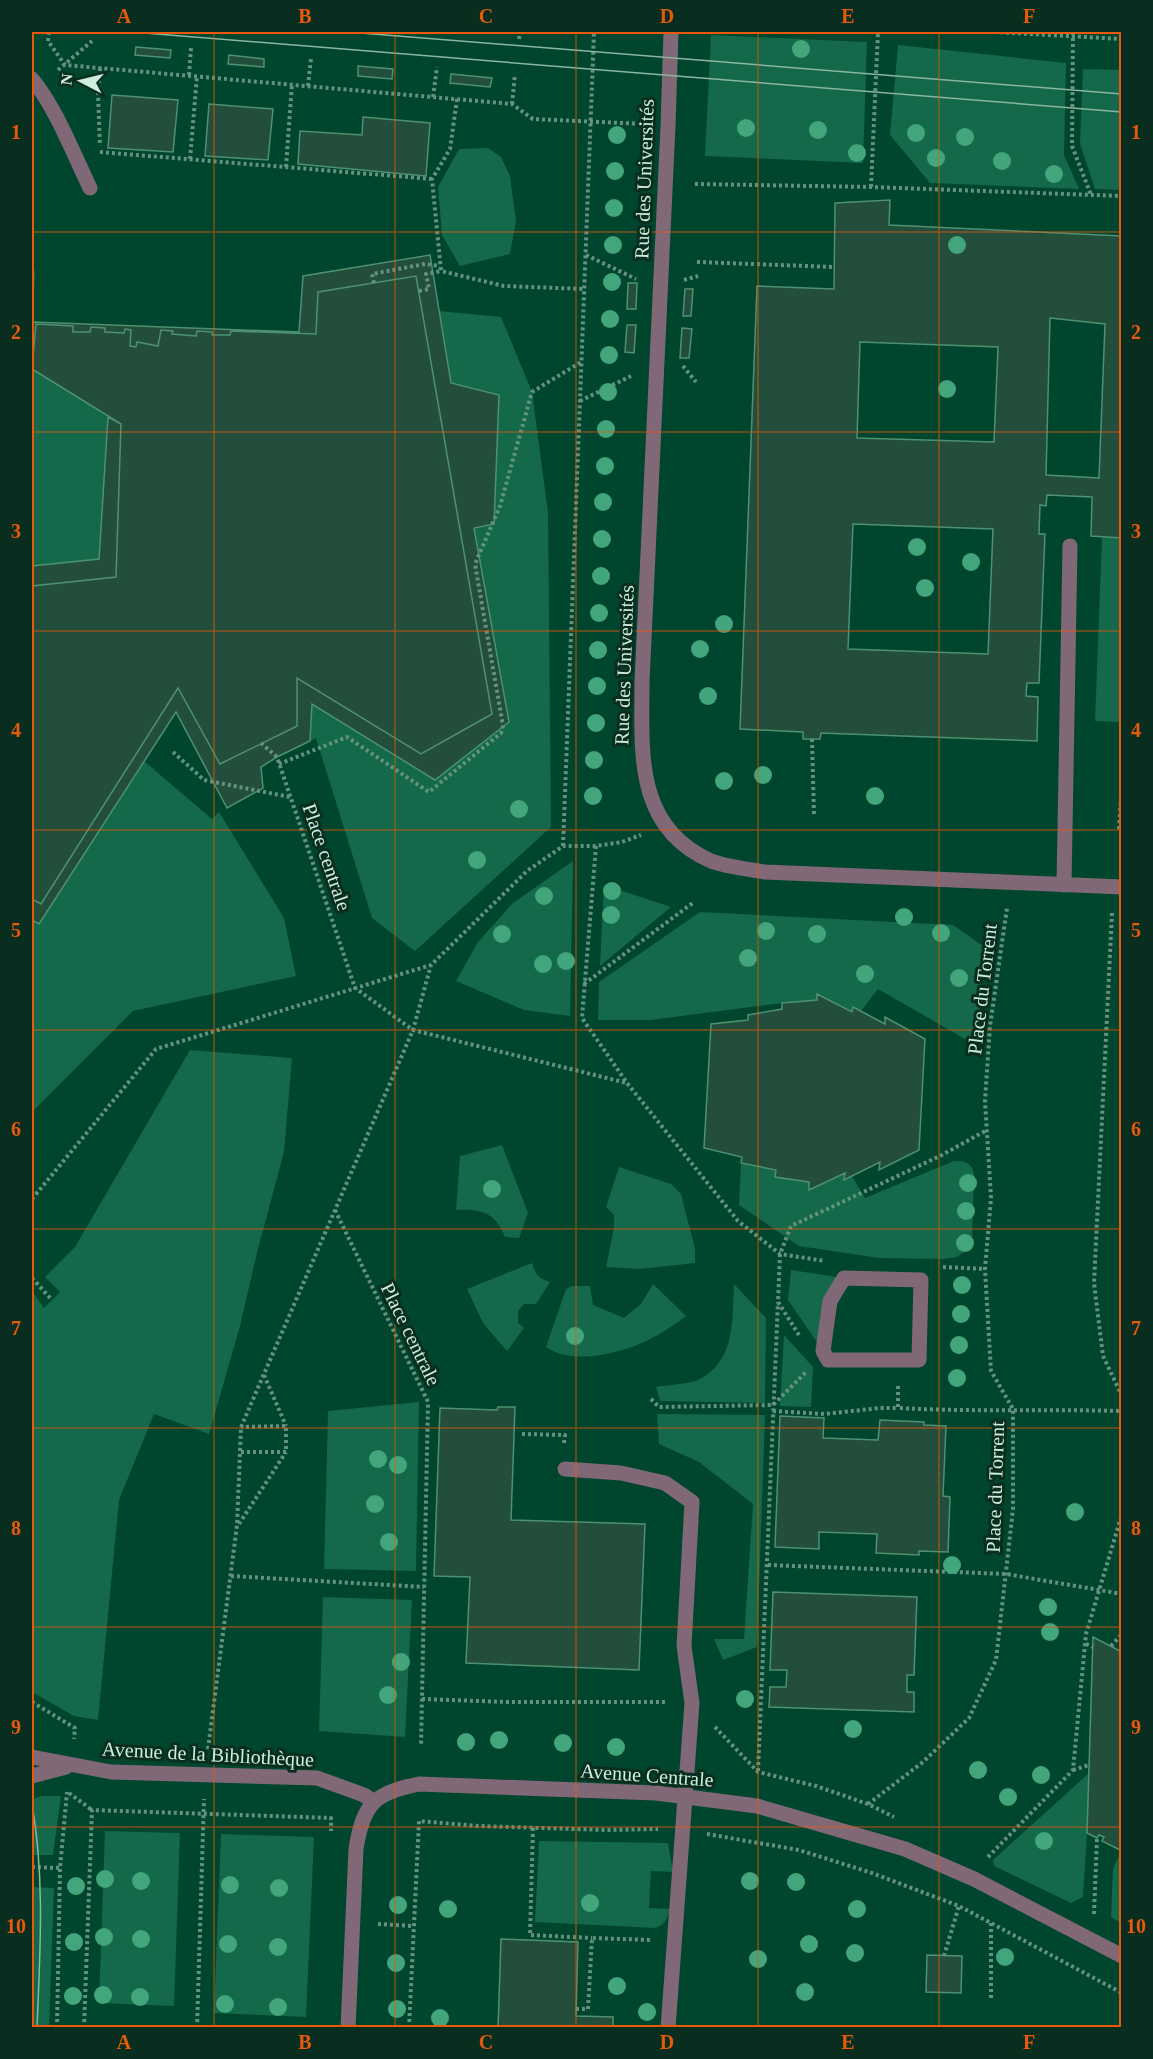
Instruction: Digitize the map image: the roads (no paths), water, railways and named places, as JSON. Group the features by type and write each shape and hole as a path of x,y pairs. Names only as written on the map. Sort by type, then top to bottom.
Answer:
{"street":[{"name":"Rue des Universités","path":"671,32 642,682 642,756 649,794 666,827 686,845 711,861 765,872 1122,886"},
{"path":"35,83 90,188"},
{"path":"1064,885 1070,546"},
{"path":"844,1278 921,1280 919,1360 828,1360 824,1351 830,1301 844,1278"},
{"path":"565,1469 621,1473 665,1483 692,1502 684,1646 692,1703 668,2028"},
{"name":"Avenue de la Bibliothèque","path":"32,1757 111,1772 317,1778 363,1795 374,1802"},
{"path":"32,1776 72,1766"},
{"name":"Avenue Centrale","path":"374,1802 395,1789 419,1784 656,1794 757,1806 904,1849 974,1879 1122,1956"},
{"path":"348,2028 356,1849 360,1824 374,1802"}],"tram line":[{"path":"132,32 1122,112"},
{"path":"348,32 1122,94"},
{"path":"32,1804 40,1888 37,2028"}]}
